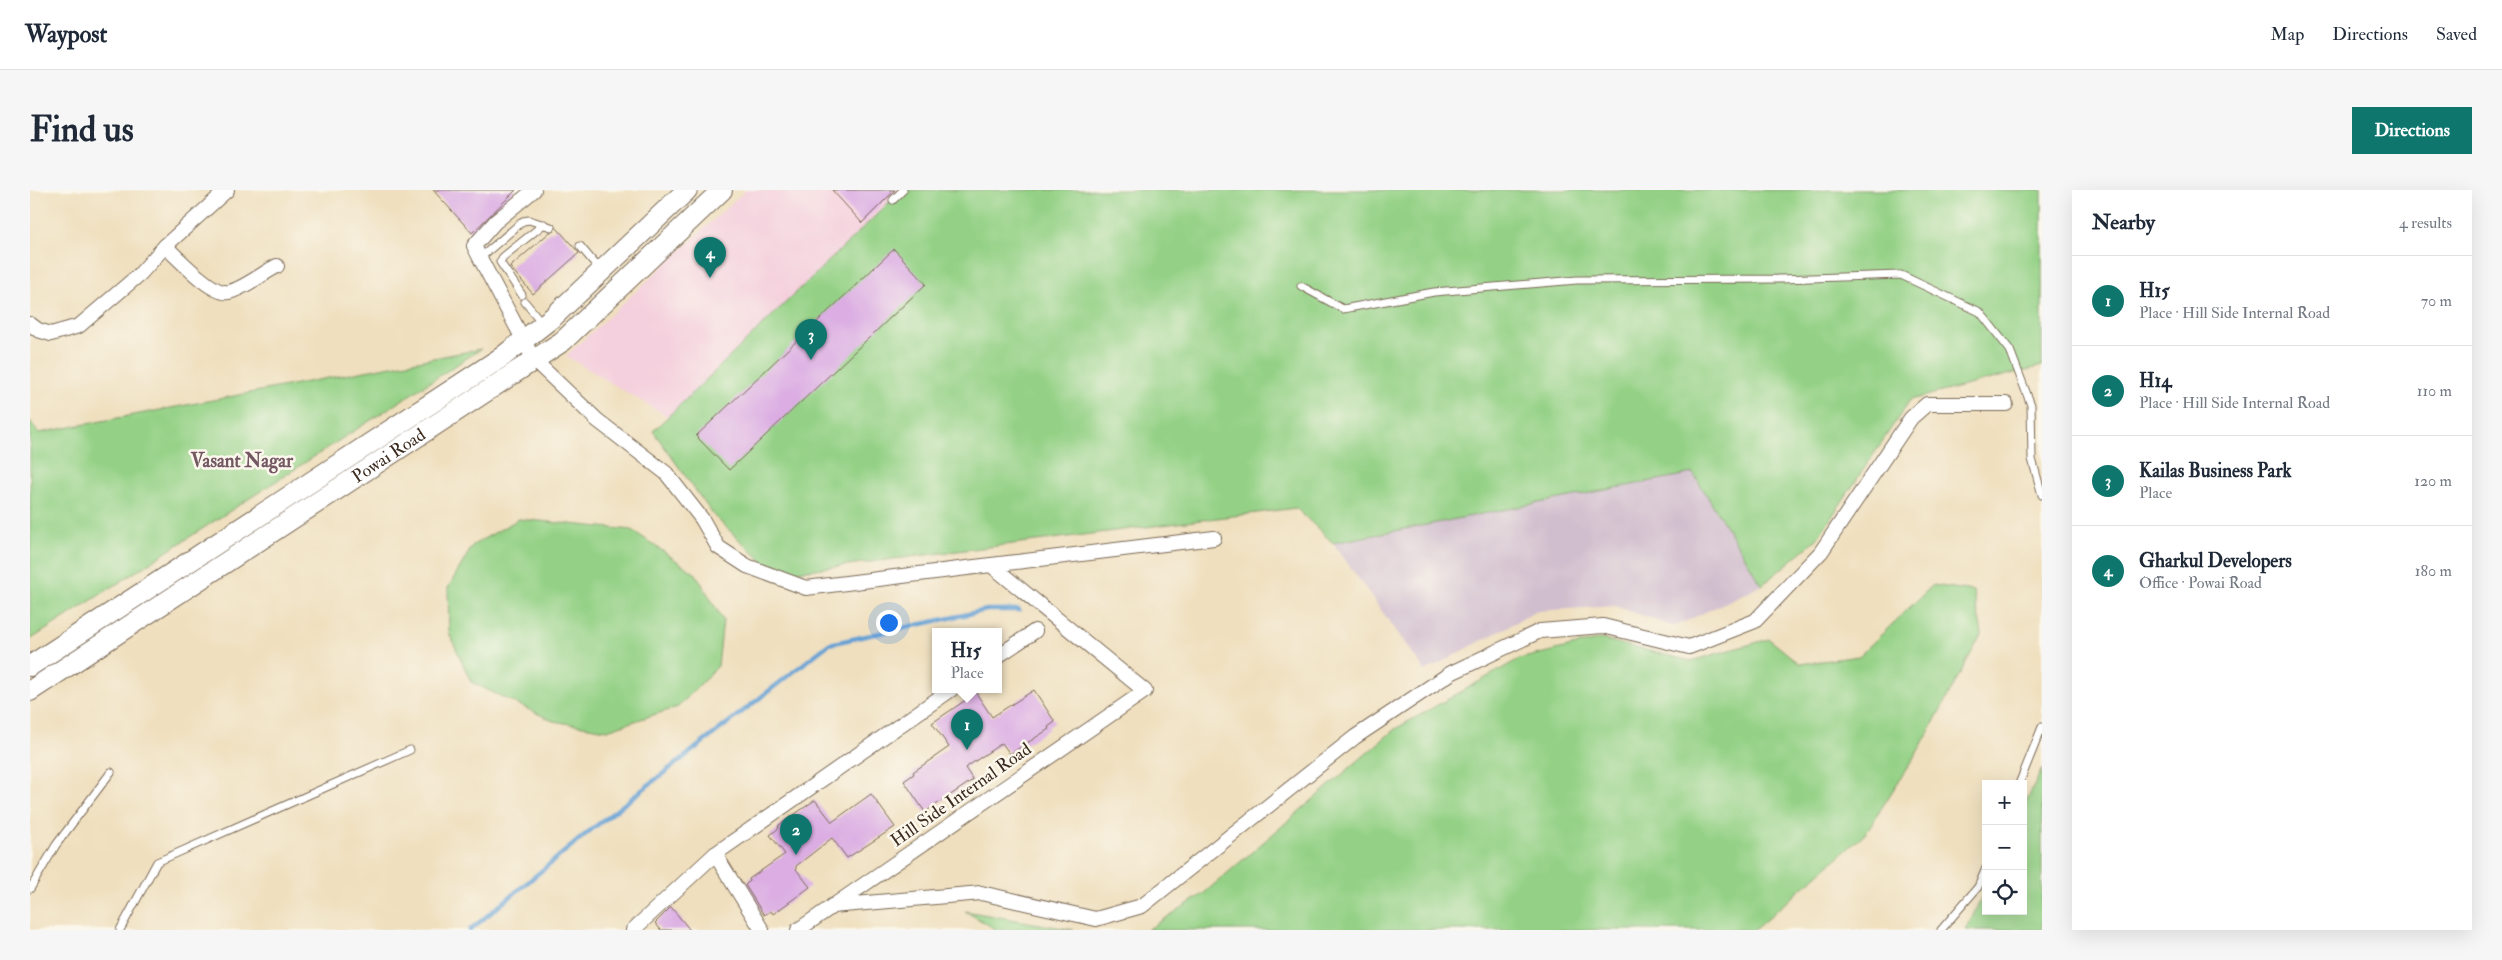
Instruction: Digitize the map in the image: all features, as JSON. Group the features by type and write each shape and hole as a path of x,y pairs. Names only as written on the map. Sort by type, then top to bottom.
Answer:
{"main road":[{"name":"Powai Road","path":"30,666 502,357 544,324 686,190"},
{"name":"Powai Road","path":"30,691 563,341 722,190"},
{"path":"356,452 368,469"}],"street":[{"path":"30,324 38,330 51,334 79,326 140,274 165,246 227,190"},
{"path":"534,190 495,222 474,246 534,360 597,420 666,473 702,519 718,547 746,566 806,588 1214,538"},
{"path":"165,246 206,283 222,292 230,292 277,266"},
{"path":"832,906 981,893 1096,919 1142,906 1355,737 1451,673 1531,635 1540,631 1603,626 1689,647 1756,621 1821,552 1911,418 1927,404 2006,404"},
{"name":"Hill Side Internal Road","path":"798,930 1145,691 991,565"},
{"path":"1002,653 1035,631"},
{"path":"633,930 715,854 946,693"},
{"path":"715,854 762,930"}],"lane":[{"path":"893,200 903,190"},
{"path":"480,258 523,221 529,220 547,226 503,257 500,262 524,299 544,324"},
{"path":"580,246 601,271"},
{"path":"1301,286 1343,309 1434,292 1577,280 1781,279 1901,275 1980,312 2010,350 2031,404 2032,460 2042,495"},
{"path":"2021,780 2042,727"},
{"path":"120,930 157,862 410,750"},
{"path":"30,889 56,845 111,772"},
{"path":"1941,930 1978,887 1985,870"}],"shaded area":[{"path":"746,190 926,190 678,423 566,356"},
{"path":"1693,473 1762,585 1674,627 1615,606 1537,611 1425,671 1333,543"}],"green space":[{"path":"902,190 2042,190 2042,366 1910,400 1817,539 1762,585 1693,473 1333,543 1296,508 776,574 714,516 653,431"},
{"path":"481,349 30,640 30,421 39,433"},
{"path":"519,519 632,530 696,574 723,620 718,666 678,707 607,730 553,721 471,682 449,633 448,588 473,545"},
{"path":"1933,585 1973,591 1982,633 1921,746 1865,834 1754,930 1147,930 1203,894 1395,729 1519,659 1601,639 1691,661 1769,639 1800,664 1859,656"},
{"path":"2042,769 2042,930 1966,930 1982,897 1982,915 2027,915 2027,801"},
{"path":"965,911 1074,930 997,930"}],"building":[{"path":"433,190 516,190 472,233"},
{"path":"832,190 895,190 862,223"},
{"path":"556,227 579,253 533,294 510,267 550,232 554,231"},
{"path":"894,249 926,284 729,470 696,436"},
{"path":"1034,690 1055,722 1048,727 1049,729 1010,754 1002,743 965,768 973,780 925,812 904,781 914,774 913,772 949,747 932,723 976,693 992,717"},
{"path":"871,794 895,827 847,858 832,838 796,866 796,869 810,887 773,914 771,911 764,915 745,885 750,881 749,879 785,854 770,835 779,828 778,826 815,800 832,822"},
{"path":"671,907 690,930 661,930 655,923"}],"waterway":[{"path":"470,930 587,833 829,644 987,610 1019,610"}],"place":[{"name":"Gharkul Developers","path":"710,278"},
{"name":"Kailas Business Park","path":"811,360"},
{"name":"H15","path":"967,750"},
{"name":"H14","path":"796,855"}],"district":[{"name":"Vasant Nagar","path":"242,461"}]}
